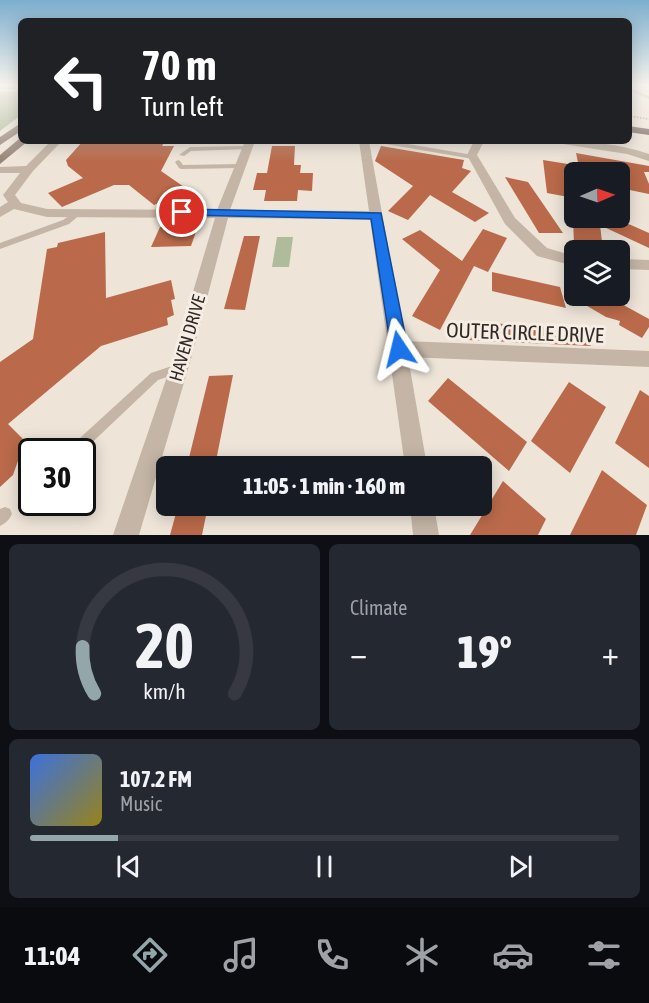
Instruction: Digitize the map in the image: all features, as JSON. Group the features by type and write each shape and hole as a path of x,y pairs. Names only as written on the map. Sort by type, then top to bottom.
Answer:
{"main road":[{"path":"632,122 649,124"},
{"path":"632,130 649,132"}],"street":[{"path":"0,142 18,128"},
{"path":"0,161 20,144"},
{"path":"54,144 29,169 9,195 15,203 46,213 223,212 376,215"},
{"name":"HAVEN DRIVE","path":"126,535 179,369 223,212 248,144"},
{"path":"364,144 415,456"},
{"path":"478,144 473,157 510,221 542,252 564,258"},
{"path":"582,144 629,151 649,158"},
{"path":"0,170 29,169"},
{"path":"0,213 15,203"},
{"path":"630,265 649,266"},
{"name":"OUTER CIRCLE DRIVE","path":"399,349 649,359"},
{"path":"423,516 426,535"}],"lane":[{"path":"182,154 190,149 248,144"},
{"path":"397,144 473,157"},
{"path":"178,162 181,167 240,166"},
{"path":"0,246 66,222 78,213"},
{"path":"88,438 155,376 179,369"}],"path":[{"path":"632,117 649,119"}],"green space":[{"path":"0,111 18,111 18,117 0,131"},
{"path":"277,237 293,237 289,267 272,267"}],"building":[{"path":"80,144 174,146 161,171 187,189 154,205 129,185 114,185 62,207 48,193 83,178 68,166 66,160"},
{"path":"272,146 295,146 294,165 301,165 300,173 313,173 312,191 298,190 297,201 264,201 266,190 253,190 257,173 267,173"},
{"path":"381,146 464,160 462,168 471,171 452,192 489,213 475,222 430,195 408,220 388,211 413,186 375,161"},
{"path":"576,153 627,162 578,162"},
{"path":"543,160 564,163 564,196 547,193"},
{"path":"630,163 649,166 649,172 644,172 649,184 649,194 630,190"},
{"path":"505,177 528,182 563,233 539,233"},
{"path":"630,225 649,233 649,248 606,228 630,228"},
{"path":"198,226 191,246 151,247 160,227"},
{"path":"573,228 600,228 602,240 574,240"},
{"path":"483,229 507,238 488,272 474,266 440,330 412,316 440,270 402,239 420,230 462,261"},
{"path":"105,232 106,298 171,280 175,299 171,300 174,315 167,318 168,325 101,346 8,424 22,438 18,438 18,461 13,475 0,487 0,362 33,339 47,249 57,247 58,243"},
{"path":"244,236 260,236 245,310 224,309"},
{"path":"492,272 560,287 566,308 492,291"},
{"path":"587,306 625,306 649,319 649,327 642,338 619,325 620,321 606,317"},
{"path":"464,322 582,328 591,346 468,340"},
{"path":"233,375 217,456 189,456 209,376"},
{"path":"448,378 527,442 509,471 428,401"},
{"path":"569,382 606,407 570,473 531,441"},
{"path":"640,390 649,396 649,468 615,443"},
{"path":"602,470 647,505 636,535 570,535"},
{"path":"503,481 546,519 538,535 470,535 482,516 492,516 492,499"},
{"path":"175,516 206,516 202,535 170,535"}],"route":[{"path":"182,212 376,215 399,349"}]}
